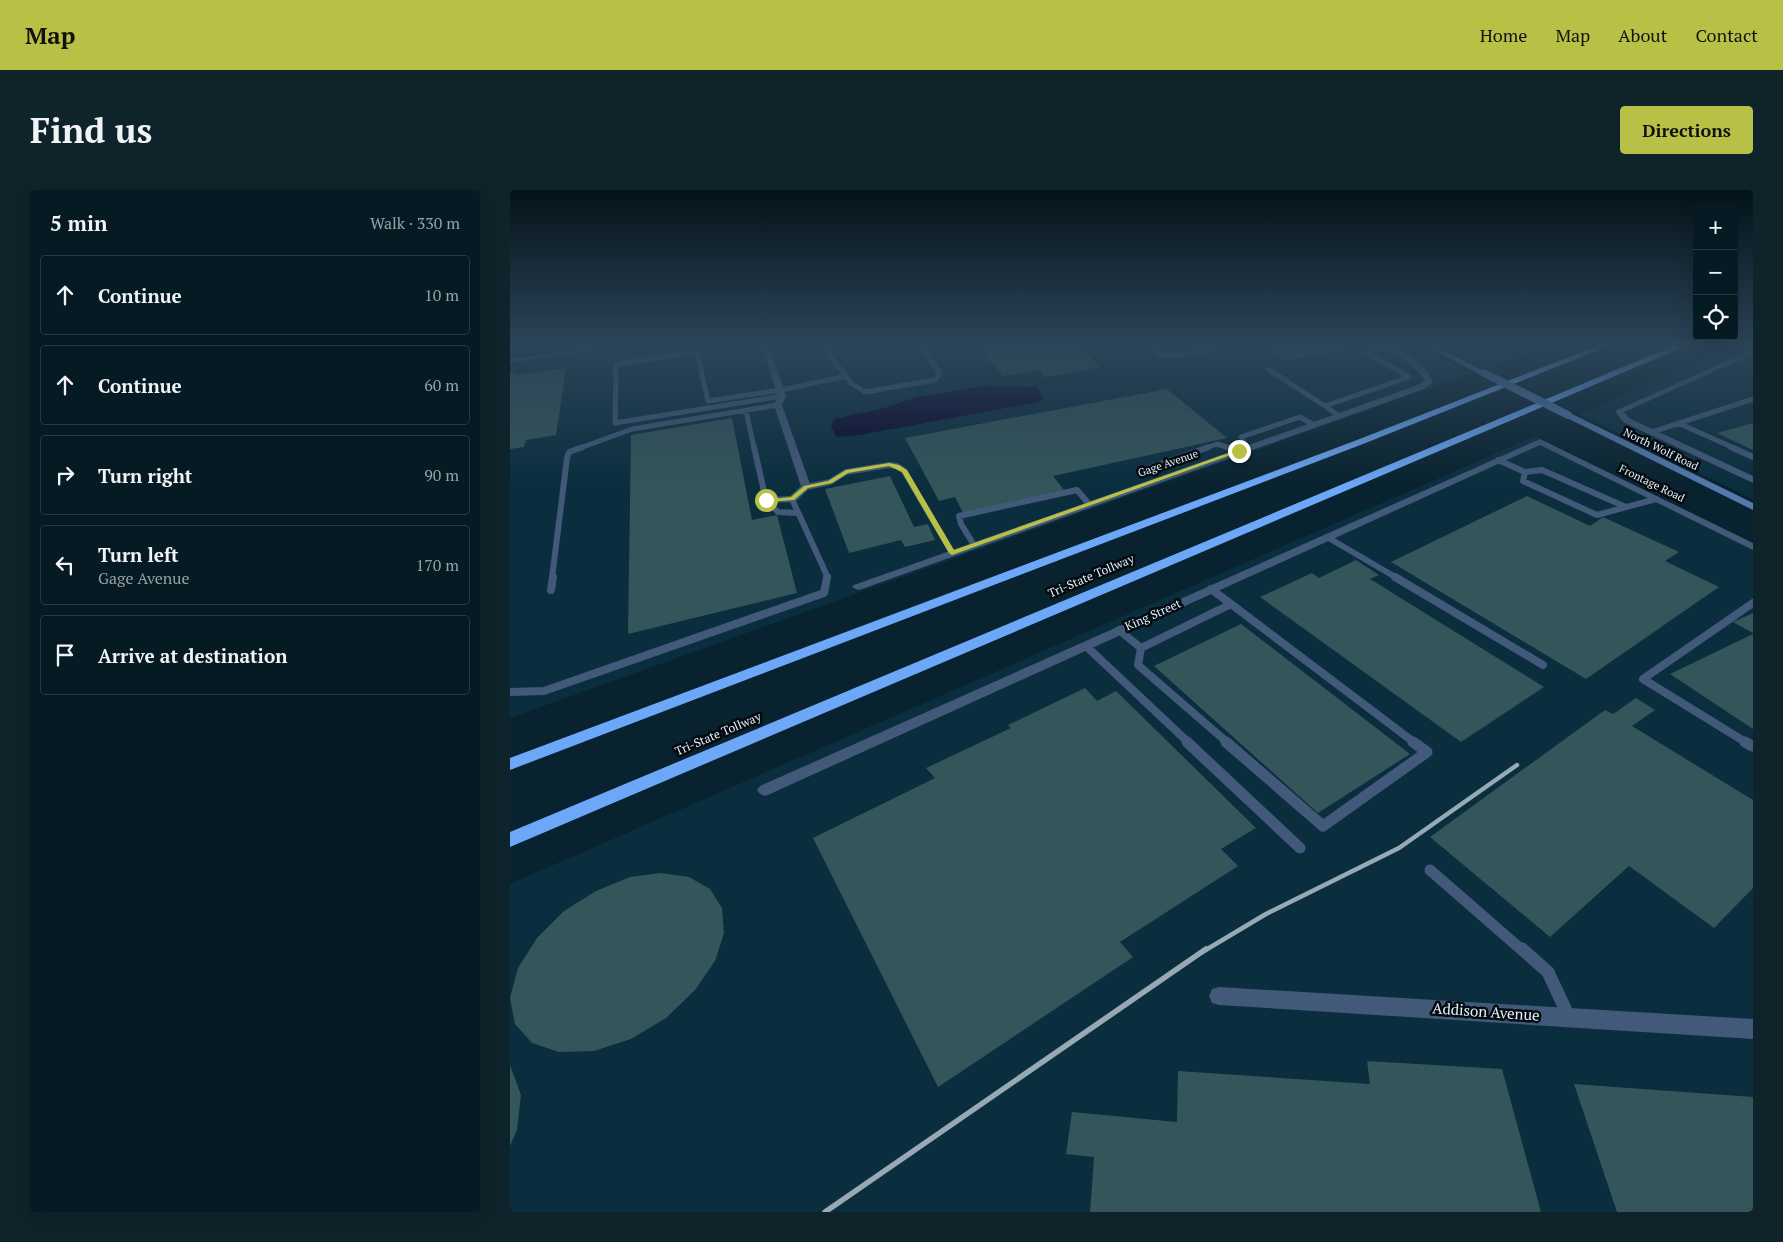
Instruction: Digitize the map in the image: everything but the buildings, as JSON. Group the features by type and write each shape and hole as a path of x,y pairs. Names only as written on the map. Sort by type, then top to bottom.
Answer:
{"highway":[{"path":"510,764 1351,446 1489,392"},
{"name":"Tri-State Tollway","path":"510,840 1572,392"}],"main road":[{"name":"North Wolf Road","path":"1521,392 1753,507"}],"street":[{"name":"Gage Avenue","path":"858,586 1408,392"},
{"path":"1662,392 1619,411 1626,420 1753,480"},
{"path":"781,393 778,405 806,487 792,499"},
{"name":"King Street","path":"765,790 1540,442"},
{"name":"Frontage Road","path":"1540,442 1753,548"},
{"name":"Addison Avenue","path":"1219,996 1753,1029"}],"lane":[{"path":"616,392 615,423 786,392"},
{"path":"706,392 708,401 781,393"},
{"path":"1303,392 1339,416"},
{"path":"1325,406 1367,392"},
{"path":"1652,432 1753,399"},
{"path":"552,590 569,452 632,429 778,405"},
{"path":"746,411 766,500 778,512 798,513"},
{"path":"1678,423 1753,457"},
{"path":"1161,478 1146,469 1217,444 1244,449"},
{"path":"1498,460 1525,472 1542,470 1626,507"},
{"path":"806,487 830,482 846,472 889,465 897,466 904,470 952,553"},
{"path":"1525,472 1523,481 1597,515 1656,499"},
{"path":"974,545 961,524 960,516 1077,490 1089,504"},
{"path":"511,692 544,691 824,593 828,580 792,499 766,500"},
{"path":"1327,537 1543,665"},
{"path":"1141,648 1138,665 1323,826 1427,752 1211,589"},
{"path":"1752,746 1643,679 1753,602"},
{"path":"1141,648 1231,604"},
{"path":"1120,630 1141,648"},
{"path":"1086,646 1300,848"},
{"path":"1430,870 1548,972 1569,1017"}],"shaded area":[{"path":"510,392 1419,392 510,718"},
{"path":"949,392 1040,392 1044,398 1038,402 860,435 837,437 831,427 834,419 884,408 917,397"},
{"path":"1629,392 1753,392 1753,499 1579,414"},
{"path":"1535,436 1753,549 1753,1212 510,1212 510,884"}],"railway":[{"path":"1204,951 1266,914 1399,848 1517,765"},
{"path":"825,1212 1206,949"}],"route":[{"path":"766,500 792,499 806,487 836,480 839,474 846,472 889,465 897,466 904,470 952,553 1239,451"}]}
